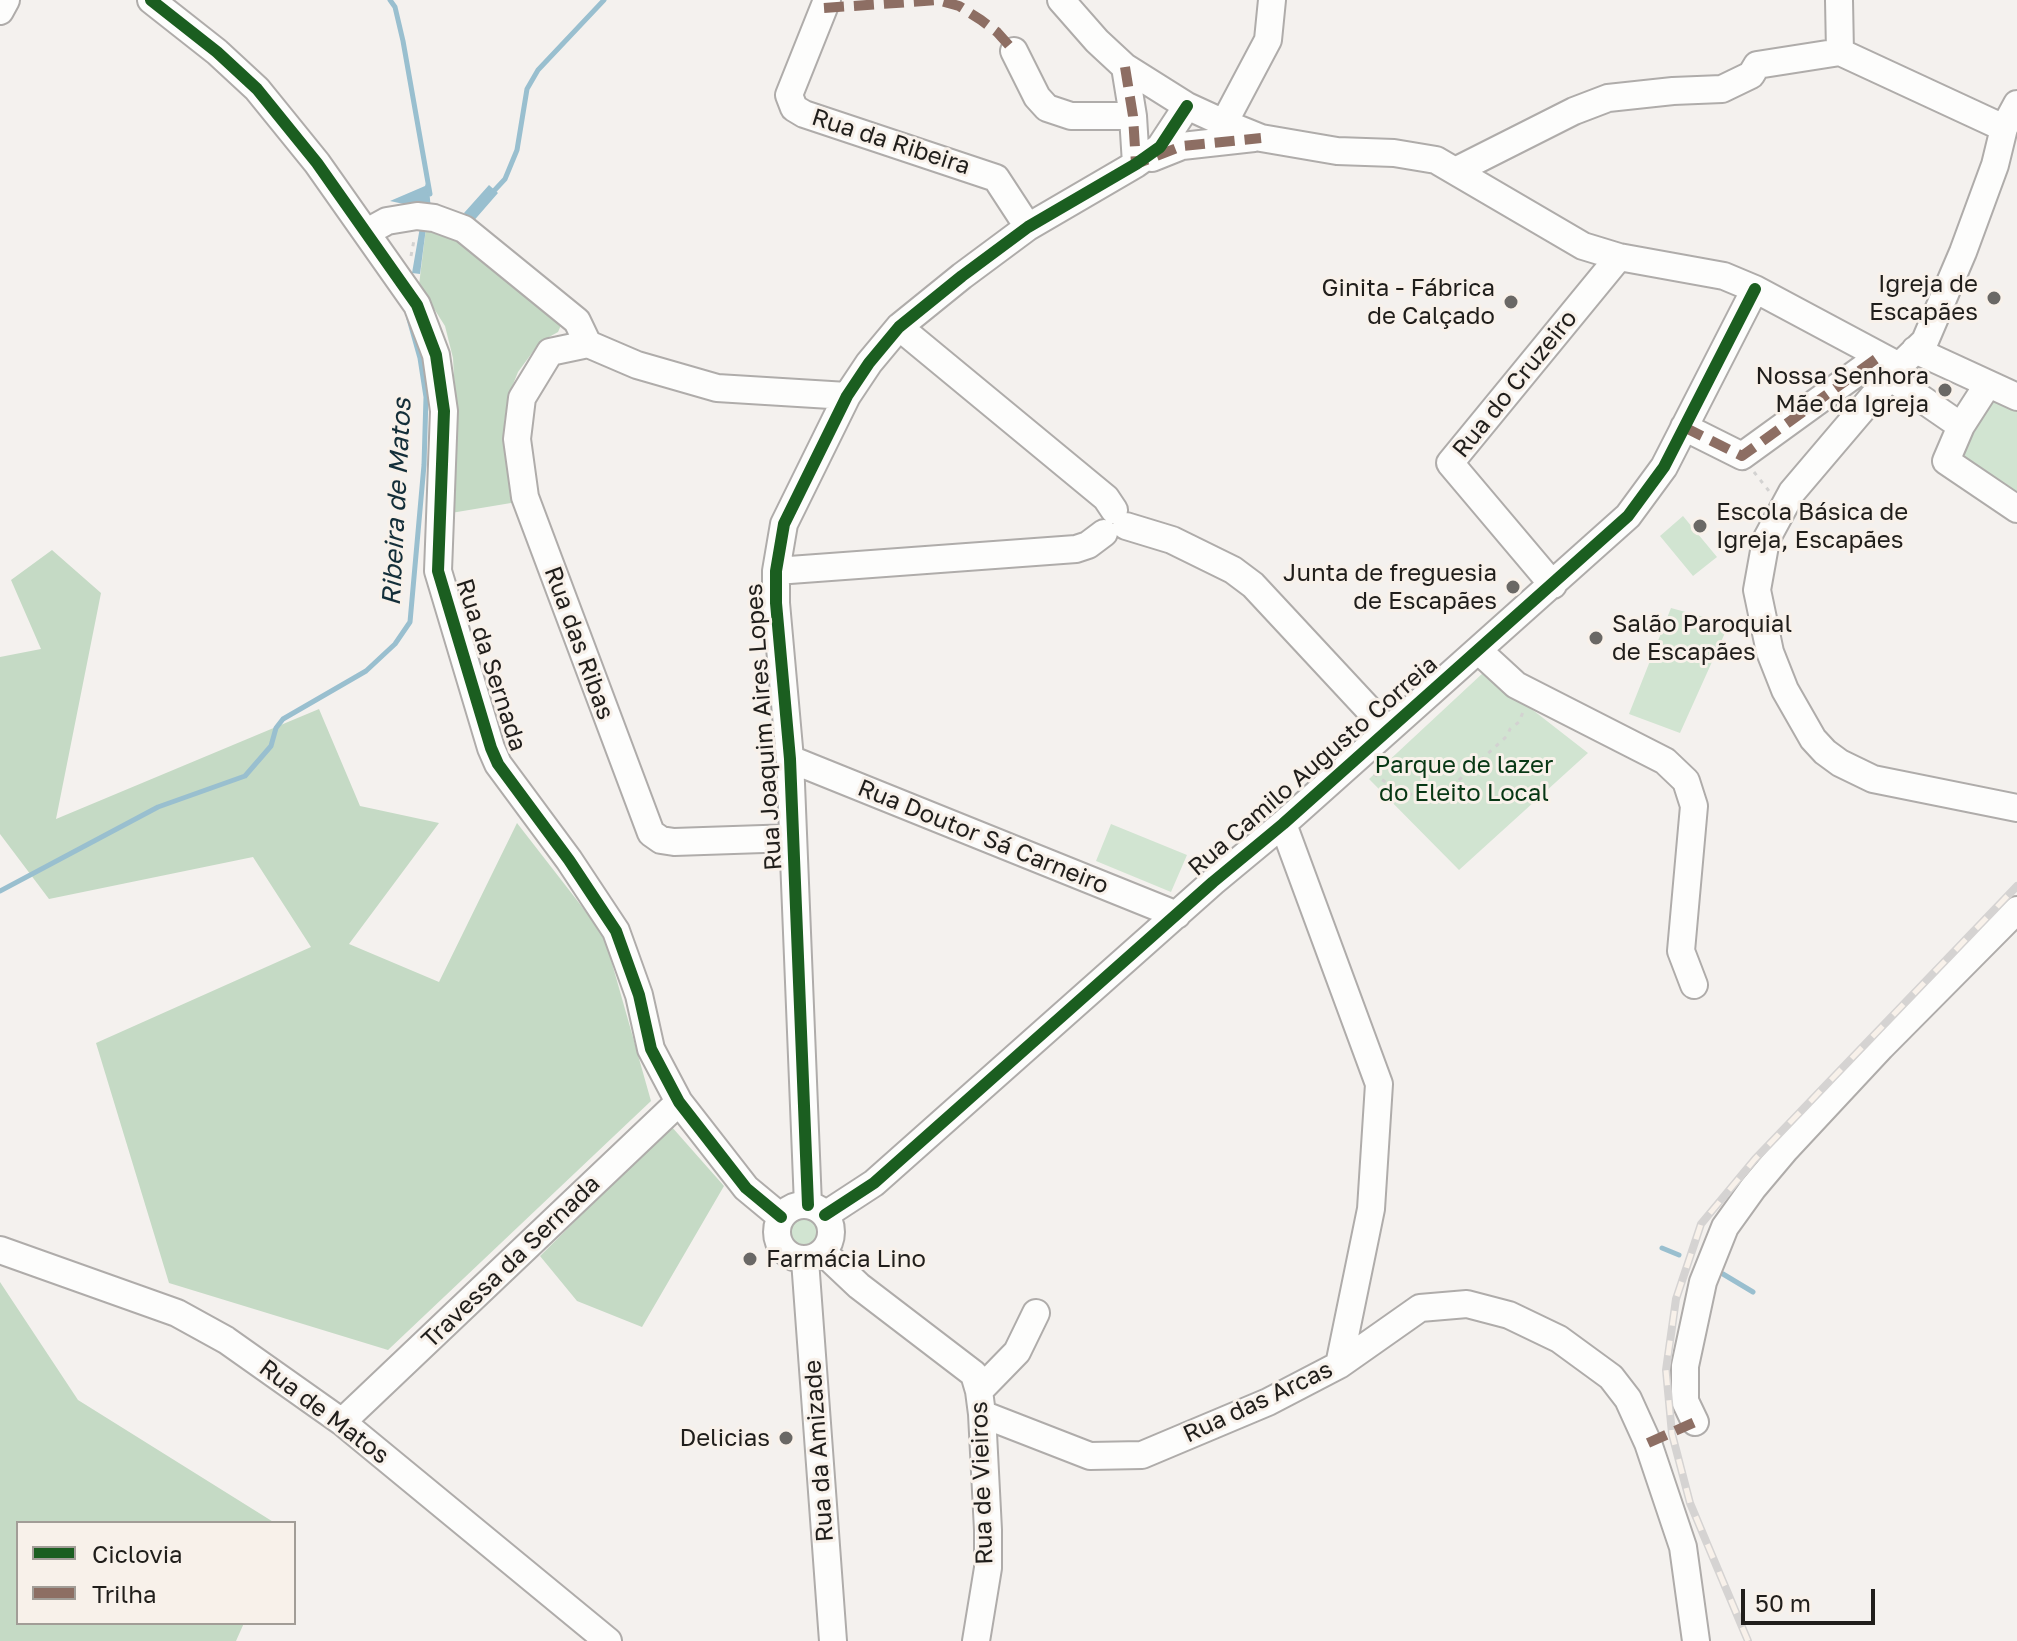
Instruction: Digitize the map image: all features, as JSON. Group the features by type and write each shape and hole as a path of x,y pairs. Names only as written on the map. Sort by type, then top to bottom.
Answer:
{"street":[{"path":"0,11 6,0"},
{"name":"Rua da Sernada","path":"151,0 217,52 257,89 317,163 417,305 436,355 444,411 438,571 482,722 498,764 569,860 616,931 639,995 651,1049 679,1102 746,1188 781,1217"},
{"name":"Rua da Ribeira","path":"827,0 789,95 794,108 996,178 1028,227"},
{"path":"1061,0 1125,67 1187,106 1224,123 1261,138 1337,151 1394,153 1436,160 1583,246 1619,257 1724,276 1896,362 1988,384 2017,397"},
{"path":"1224,123 1268,40 1272,0"},
{"path":"1839,0 1840,52"},
{"path":"1014,51 1037,97 1047,108 1088,118 1133,116"},
{"path":"1455,171 1574,111 1608,98 1722,89 1751,75 1757,65 1840,52 2004,128"},
{"path":"1125,67 1133,116 1136,164"},
{"path":"1684,427 1742,456 1925,341 2006,165 2004,128 2017,104"},
{"path":"1136,164 1160,147 1187,106"},
{"path":"1136,164 1182,146 1261,138"},
{"name":"Rua Joaquim Aires Lopes","path":"816,1210 790,759 776,603 776,571 784,524 847,396 899,327 1028,227 1136,164"},
{"path":"367,232 387,221 418,216 434,218 464,229 577,321 588,344 637,365 717,388 847,396"},
{"name":"Rua do Cruzeiro","path":"1553,585 1450,463 1619,257"},
{"name":"Rua Camilo Augusto Correia","path":"816,1210 874,1183 1628,516 1664,467 1755,289"},
{"path":"899,327 1106,498 1115,523"},
{"name":"Rua das Ribas","path":"588,344 550,352 522,398 517,439 525,497 651,833 661,840 674,842 793,838"},
{"path":"1896,362 1961,426"},
{"path":"1896,362 1792,492 1766,540 1757,590 1770,652 1785,690 1813,739 1840,763 1873,779 2017,808"},
{"path":"1988,384 1961,426 1946,461 2017,509"},
{"path":"776,571 1076,549 1088,545 1115,523"},
{"path":"1115,523 1172,540 1233,570 1253,585 1388,730"},
{"path":"1479,651 1516,685 1665,761 1686,781 1694,806 1681,951 1694,985"},
{"name":"Rua Doutor Sá Carneiro","path":"790,759 1177,915"},
{"path":"1283,824 1379,1084 1371,1209 1339,1365"},
{"path":"1695,1422 1685,1401 1685,1366 1703,1282 1725,1227 1785,1150 1881,1047 2017,910"},
{"name":"Travessa da Sernada","path":"342,1422 679,1102"},
{"path":"793,1207 816,1210 831,1230 831,1238 814,1256 789,1256 778,1242 777,1225 781,1217 793,1207"},
{"name":"Rua de Matos","path":"0,1250 177,1313 226,1340 342,1422 608,1641"},
{"name":"Rua de Vieiros","path":"814,1256 859,1286 974,1374 980,1402 988,1555 976,1641"},
{"name":"Rua da Amizade","path":"814,1256 833,1641"},
{"name":"Rua das Arcas","path":"980,1402 1090,1456 1142,1455 1268,1402 1339,1365 1420,1308 1467,1304 1509,1315 1559,1339 1611,1377 1628,1399 1648,1443 1683,1547 1696,1641"},
{"path":"980,1402 1017,1352 1036,1313"}],"path":[{"path":"405,287 418,216"},
{"path":"1742,456 1783,508"},
{"path":"1358,756 1376,776 1391,786 1415,797 1436,801 1507,736 1536,695"}],"green space":[{"path":"426,228 457,238 562,323 558,332 540,342 518,372 508,397 504,424 506,462 517,502 451,513 457,433 453,358 445,326 419,285"},
{"path":"1987,397 2017,411 2017,506 1952,450"},
{"path":"1683,516 1717,557 1693,576 1660,536"},
{"path":"52,550 101,593 56,819 319,709 360,806 439,823 349,944 439,982 517,823 604,935 651,1101 388,1350 169,1283 96,1043 311,947 253,857 49,899 0,834 0,657 41,649 11,580"},
{"path":"1671,608 1729,624 1680,733 1629,714"},
{"name":"Parque de lazer do Eleito Local","path":"1484,672 1588,753 1459,870 1369,779"},
{"path":"1111,824 1187,855 1171,892 1096,861"},
{"path":"671,1126 724,1186 642,1327 577,1301 540,1256"},
{"path":"803,1215 815,1220 820,1232 815,1244 803,1249 791,1244 786,1232 791,1220"},
{"path":"0,1282 78,1400 272,1521 16,1521 16,1625 243,1625 236,1641 0,1641"}],"water":[{"path":"428,178 431,210 390,201 425,186"},
{"path":"489,185 498,193 471,224 464,213"},
{"path":"420,227 426,228 420,274 412,273"}],"waterway":[{"name":"Ribeira de Matos","path":"390,0 395,7 403,41 430,194"},
{"path":"492,193 505,179 517,150 527,89 538,70 604,0"},
{"name":"Ribeira de Matos","path":"0,891 158,807 245,776 271,746 276,728 283,719 366,671 395,644 410,622 424,465 426,397 420,358 409,319"},
{"path":"1662,1248 1679,1255"},
{"path":"1723,1274 1753,1292"}],"railway":[{"path":"1748,1641 1690,1503 1672,1434 1666,1370 1676,1299 1701,1224 1755,1159 2017,886"}],"marked path":[{"path":"824,8 938,0 959,6 981,20 1014,51"},
{"path":"1125,67 1133,116 1136,164 1182,146 1261,138"},
{"path":"1684,427 1742,456 1880,356"},
{"path":"1648,1443 1695,1422"}],"cycle path":[{"path":"151,0 217,52 257,89 317,163 417,305 436,355 444,411 438,571 491,748 498,764 569,860 616,931 639,995 651,1049 679,1102 746,1188 781,1217"},
{"path":"808,1205 790,759 776,603 776,571 784,524 847,396 899,327 1028,227 1160,147 1187,106"},
{"path":"825,1215 874,1183 1628,516 1664,467 1755,289"}],"place":[{"name":"Igreja de Escapães","path":"1994,298"},
{"name":"Ginita - Fábrica de Calçado","path":"1511,302"},
{"name":"Nossa Senhora Mãe da Igreja","path":"1945,390"},
{"name":"Escola Básica de Igreja, Escapães","path":"1700,526"},
{"name":"Junta de freguesia de Escapães","path":"1513,587"},
{"name":"Salão Paroquial de Escapães","path":"1596,638"},
{"name":"Farmácia Lino","path":"750,1259"},
{"name":"Delicias","path":"786,1438"}]}
